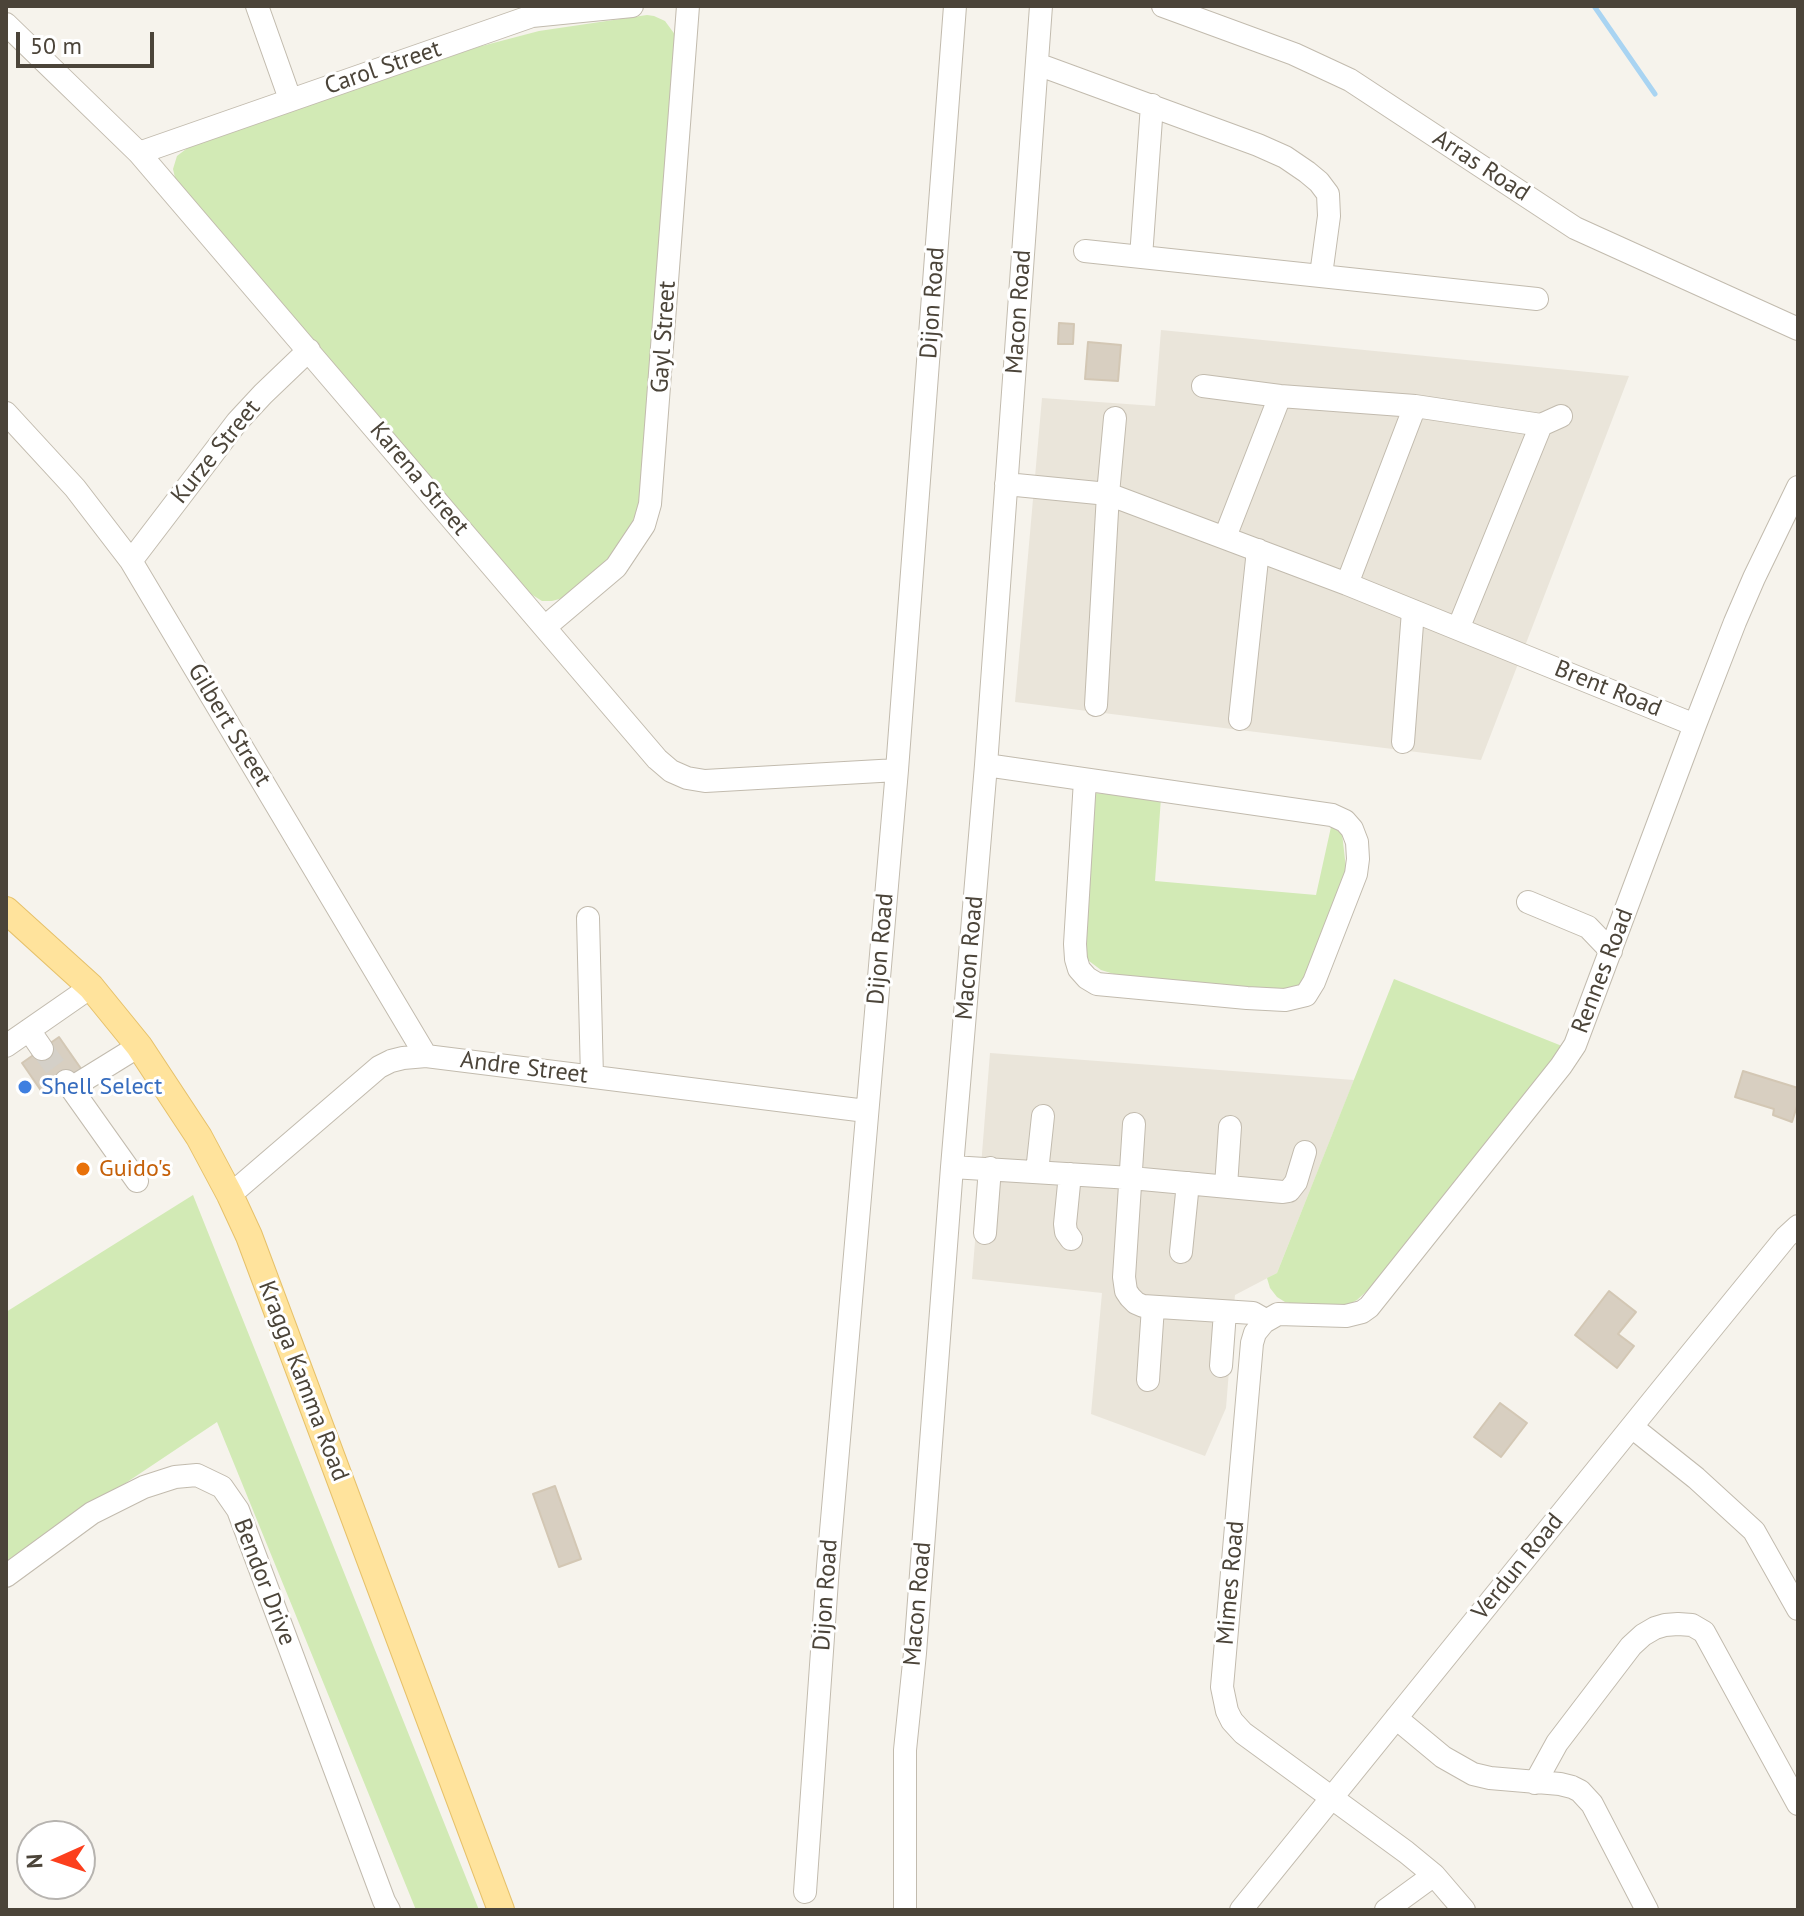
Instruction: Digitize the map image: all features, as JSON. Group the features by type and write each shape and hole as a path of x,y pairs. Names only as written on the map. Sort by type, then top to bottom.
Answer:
{"main road":[{"name":"Kragga Kamma Road","path":"6,910 91,987 139,1046 199,1137 230,1195 249,1236 501,1910"}],"street":[{"path":"257,6 290,99"},
{"name":"Carol Street","path":"139,153 533,11 632,6"},
{"name":"Gayl Street","path":"545,627 616,567 644,525 650,504 688,6"},
{"name":"Dijon Road","path":"805,1892 829,1550 897,770 955,6"},
{"name":"Macon Road","path":"905,1910 905,1750 986,765 1041,6"},
{"name":"Arras Road","path":"1163,6 1294,54 1350,80 1575,228 1798,329"},
{"name":"Karena Street","path":"6,24 139,153 657,759 671,771 705,781 897,770"},
{"path":"1037,64 1258,145 1285,157 1319,182 1328,194 1329,216 1321,275"},
{"path":"1141,257 1152,105"},
{"path":"1085,251 1537,299"},
{"name":"Kurze Street","path":"131,561 237,422 309,350"},
{"path":"1203,386 1551,421 1458,629"},
{"path":"1225,537 1280,396"},
{"path":"1347,584 1415,406"},
{"name":"Gilbert Street","path":"6,413 75,488 131,561 426,1056"},
{"path":"1096,705 1115,418"},
{"name":"Brent Road","path":"1006,484 1108,494 1347,584 1695,725"},
{"name":"Rennes Road","path":"1264,1322 1278,1314 1346,1316 1369,1307 1575,1045 1695,725 1754,578 1798,487"},
{"path":"1240,719 1258,550"},
{"path":"1403,742 1413,611"},
{"path":"986,765 1332,815 1345,821 1357,842 1356,874 1314,982 1306,995 1285,1000 1247,998 1097,984 1087,978 1079,969 1075,944 1085,780"},
{"path":"1528,902 1588,927 1611,951"},
{"path":"588,918 592,1077"},
{"path":"6,1046 91,987"},
{"path":"29,1030 42,1049"},
{"path":"137,1181 69,1084 139,1046"},
{"name":"Andre Street","path":"230,1195 379,1067 403,1058 426,1056 866,1111"},
{"path":"1037,1172 1042,1116"},
{"path":"1135,1124 1124,1282 1126,1291 1143,1306 1257,1314 1264,1322"},
{"path":"1226,1186 1231,1127"},
{"path":"952,1167 1289,1191 1296,1182 1305,1152"},
{"path":"985,1233 990,1168"},
{"path":"1070,1174 1065,1224 1071,1239"},
{"path":"1181,1252 1188,1183"},
{"name":"Verdun Road","path":"1241,1910 1798,1226"},
{"path":"1148,1380 1153,1307"},
{"path":"1221,1366 1225,1312"},
{"name":"Mimes Road","path":"1264,1322 1255,1333 1251,1353 1222,1687 1227,1711 1243,1733 1434,1875 1464,1910"},
{"path":"1632,1427 1696,1478 1754,1531 1798,1609"},
{"name":"Bendor Drive","path":"6,1576 92,1513 144,1487 175,1477 197,1475 222,1487 238,1510 389,1910"},
{"path":"1535,1783 1557,1743 1631,1646 1655,1628 1692,1625 1704,1632 1798,1804"},
{"path":"1396,1718 1443,1757 1473,1774 1572,1787 1589,1800 1647,1910"},
{"path":"1386,1910 1434,1875"}],"shaded area":[{"path":"1161,330 1629,376 1481,760 1015,702 1042,398 1155,406"},
{"path":"990,1053 1354,1080 1277,1273 1235,1295 1226,1408 1205,1456 1091,1414 1102,1293 972,1279"}],"green space":[{"path":"647,15 665,21 676,36 641,492 628,533 610,558 563,598 542,601 526,591 176,182 173,169 177,156 194,143 478,47 539,31"},
{"path":"1094,793 1161,798 1155,881 1316,895 1331,827 1342,833 1347,877 1311,976 1296,988 1282,992 1117,975 1101,970 1089,961 1081,950"},
{"path":"1394,979 1562,1046 1520,1103 1369,1289 1344,1307 1308,1307 1285,1302 1270,1288 1267,1278 1277,1273"},
{"path":"193,1195 479,1910 416,1910 217,1422 6,1563 6,1312"}],"building":[{"path":"1059,323 1074,324 1073,344 1058,344"},
{"path":"1088,342 1121,345 1118,381 1085,379"},
{"path":"59,1037 82,1070 44,1095 22,1063"},
{"path":"1743,1071 1798,1088 1798,1103 1792,1122 1773,1115 1774,1109 1735,1097"},
{"path":"1609,1291 1636,1312 1618,1334 1634,1346 1617,1368 1575,1335"},
{"path":"1500,1403 1527,1423 1501,1457 1474,1437"},
{"path":"555,1486 581,1559 559,1567 533,1494"}],"waterway":[{"path":"1594,6 1655,94"}],"tunnel":[{"path":"42,1049 66,1081"}],"place":[{"name":"Shell Select","path":"25,1087"},
{"name":"Guido's","path":"83,1169"}]}
